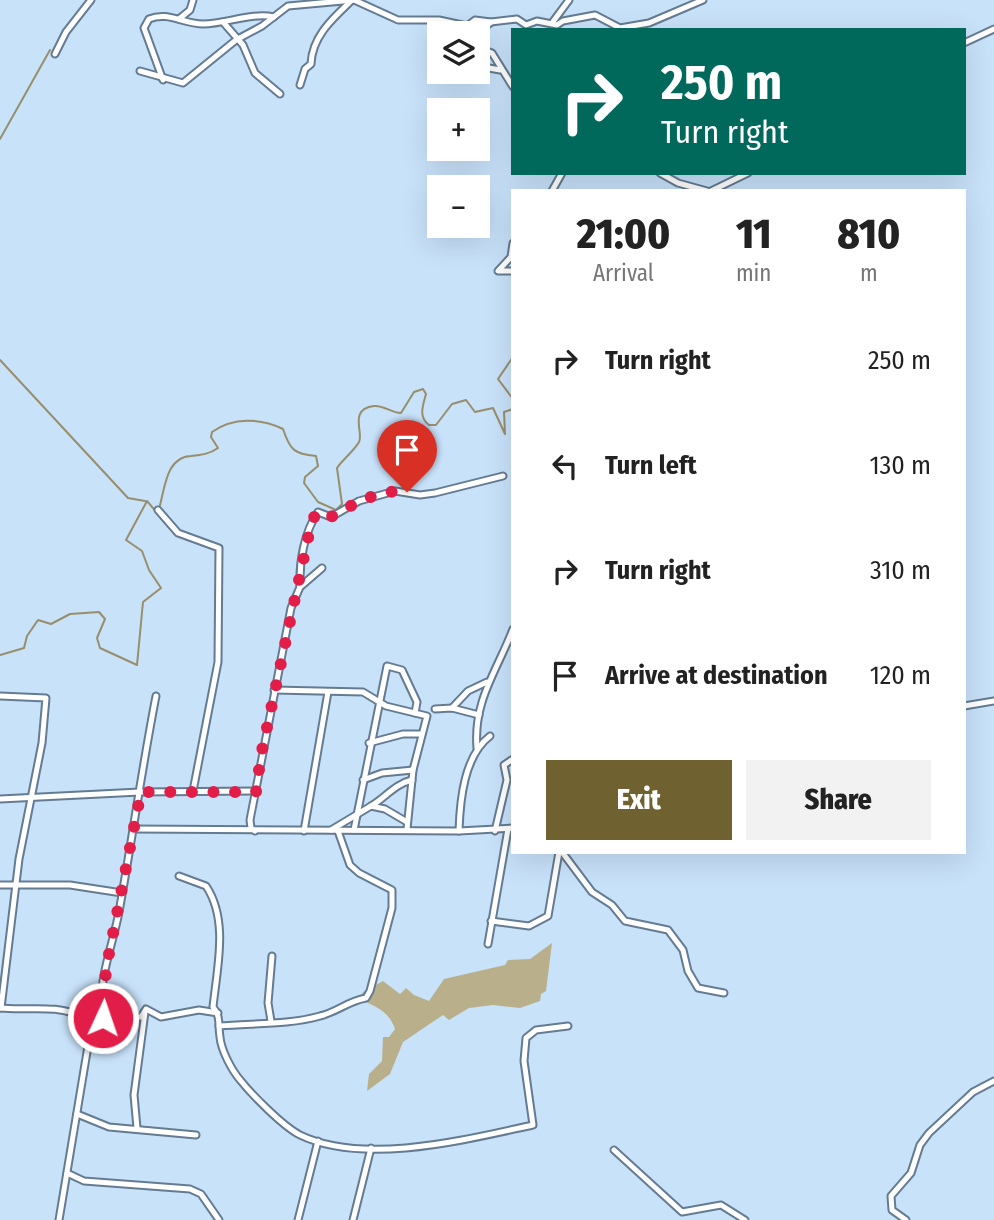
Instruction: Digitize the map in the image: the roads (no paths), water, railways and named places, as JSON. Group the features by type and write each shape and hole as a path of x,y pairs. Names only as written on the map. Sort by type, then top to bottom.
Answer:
{"street":[{"path":"55,54 66,33 91,0"},
{"path":"179,19 190,10 193,0"},
{"path":"274,18 264,15 191,24 166,15 154,17 145,23 164,80 183,83 236,40 274,18 288,6 353,0 398,20 439,20 467,26 475,20 491,22 517,19 526,25 537,22 557,25 595,15 620,28 663,19 703,0"},
{"path":"300,85 305,69 311,64 312,49 323,29 353,0"},
{"path":"552,23 569,0"},
{"path":"223,22 243,45 255,74 280,94"},
{"path":"966,42 994,29"},
{"path":"490,52 511,84"},
{"path":"490,69 511,74"},
{"path":"664,175 678,183 701,189"},
{"path":"713,189 744,175"},
{"path":"511,257 496,272 511,271"},
{"path":"255,831 251,828 250,820 274,690 291,608 300,587 303,553 312,520 318,512 331,517 359,501 395,491 420,495 435,493 503,476"},
{"path":"159,510 178,533 219,548 218,662 193,791"},
{"path":"300,587 322,568"},
{"path":"477,748 475,729 487,682 511,633"},
{"path":"354,830 377,702 387,666 402,670 417,702 415,713"},
{"path":"452,708 468,691 487,682"},
{"path":"274,690 363,692 377,702 427,716 413,769 407,826"},
{"path":"304,831 328,692"},
{"path":"0,696 46,698 45,727 16,884 1,1008 21,1010 59,1007 80,1016 94,1010"},
{"path":"103,1018 101,1008 108,959 141,792 143,758 156,696"},
{"path":"966,706 994,701"},
{"path":"435,709 452,708 479,715"},
{"path":"369,743 402,734 421,734"},
{"path":"459,831 468,771 477,748 490,736"},
{"path":"495,831 507,780 504,765 511,760"},
{"path":"363,780 382,773 413,769"},
{"path":"328,831 371,806 398,784 412,780"},
{"path":"0,799 141,792 256,792"},
{"path":"371,806 385,809 407,826"},
{"path":"133,829 338,831 407,826 495,831 510,828 488,944"},
{"path":"219,1026 319,1017 339,1010 349,1001 366,998 374,980 392,908 392,890 359,873 350,865 338,831"},
{"path":"491,921 529,926 548,916 561,854"},
{"path":"563,854 592,892 612,905 625,921 668,930 683,950 688,971 698,988 724,993"},
{"path":"179,876 206,886 216,905 219,936 213,1007 219,1013 220,1040 240,1080 289,1128 317,1141 370,1148 458,1142 533,1125 524,1073 526,1038 536,1030 568,1026"},
{"path":"0,885 70,884 122,893"},
{"path":"271,1021 268,1003 272,956"},
{"path":"146,1009 161,1017 200,1010 219,1013"},
{"path":"94,1010 103,1018 141,1017 146,1009"},
{"path":"136,1128 134,1095 146,1009"},
{"path":"59,1220 94,1010"},
{"path":"906,1220 892,1210 891,1196 915,1166 920,1145 957,1105 994,1081"},
{"path":"76,1114 109,1127 196,1135"},
{"path":"298,1220 317,1141"},
{"path":"352,1220 370,1148"},
{"path":"614,1150 682,1212 720,1205 745,1220"},
{"path":"67,1173 84,1181 190,1189 201,1194 219,1220"}],"waterway":[{"path":"0,139 50,50"},
{"path":"0,360 128,498 145,501"},
{"path":"511,360 498,379 511,396"},
{"path":"159,509 171,468 183,458 205,454 218,448 211,437 212,432 229,424 256,421 283,429 294,450 316,456 318,466 305,477 304,483 318,502 336,510 342,504 337,468 359,442 359,416 366,408 378,406 401,413 414,392 423,389 426,394 422,415 429,425 436,425 452,404 466,400 475,412 493,408 505,434 504,412 511,410"},
{"path":"0,655 24,648 27,636 38,620 51,624 70,614 99,612 105,619 97,638 100,648 137,665 143,602 161,588 149,570 142,551 126,540 147,501 158,514"}]}
